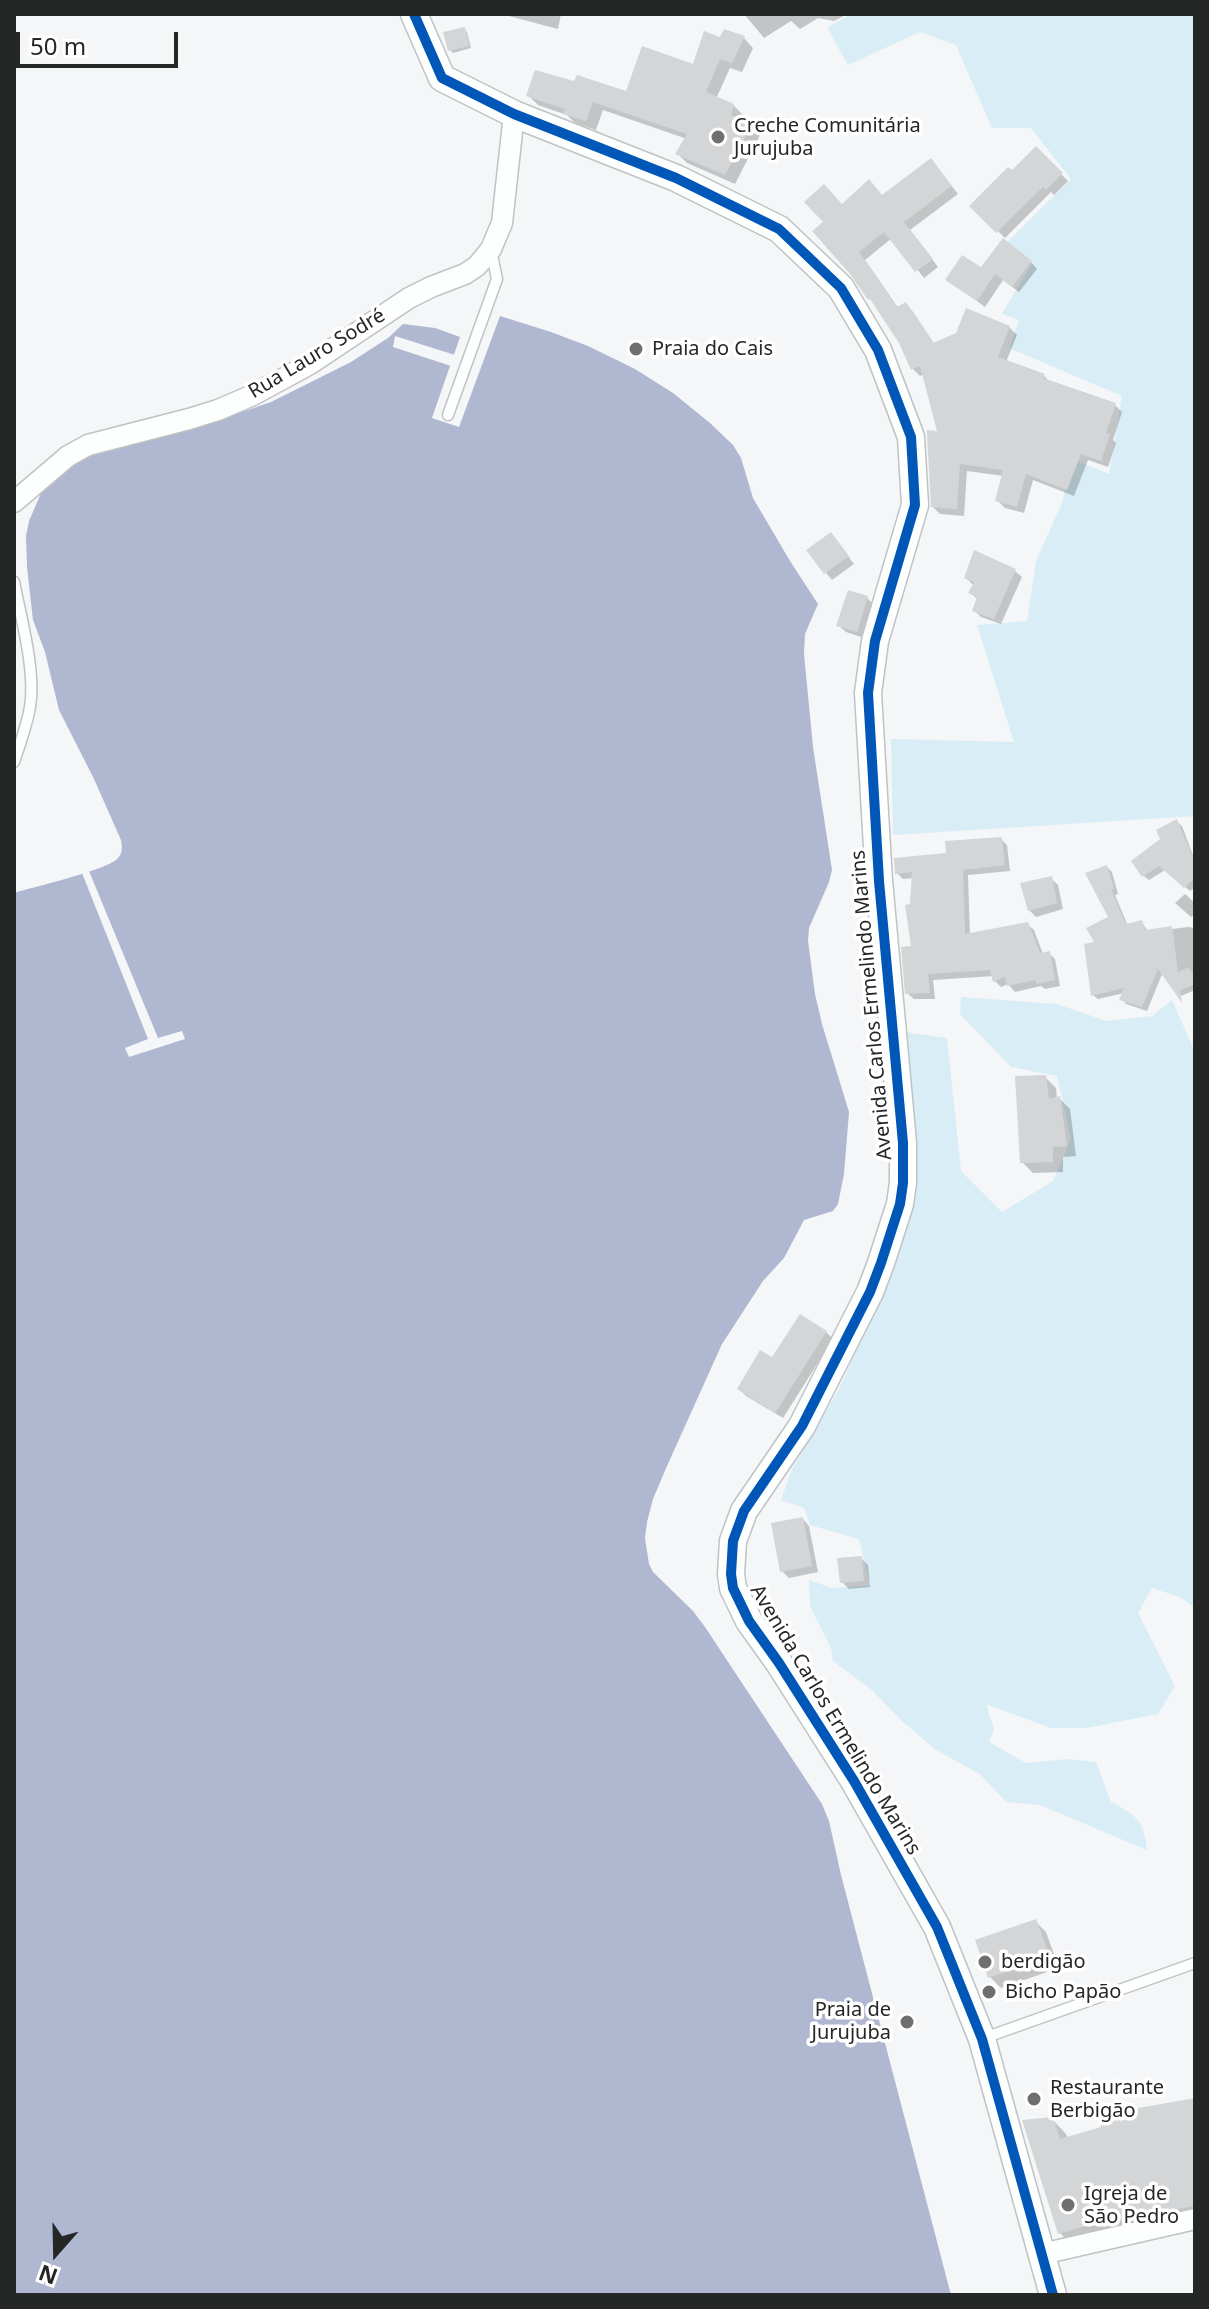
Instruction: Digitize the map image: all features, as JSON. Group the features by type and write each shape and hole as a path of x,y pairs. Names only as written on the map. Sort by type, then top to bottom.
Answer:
{"street":[{"name":"Avenida Carlos Ermelindo Marins","path":"414,14 442,78 514,114 676,178 779,229 841,288 878,350 911,437 915,505 875,641 868,693 879,881 903,1143 900,1204 876,1277 822,1388 802,1426 751,1499 737,1526 731,1574 733,1588 749,1621 854,1781 937,1927 982,2039 1053,2295"},
{"name":"Rua Lauro Sodré","path":"14,502 57,464 88,445 218,410 266,388 310,364 409,298 477,266 499,234 505,211 514,114"},
{"path":"1042,2254 1195,2219"}],"lane":[{"path":"448,415 497,279 491,249"},
{"path":"14,582 31,689 30,707 14,762"},
{"path":"982,2039 1195,1963"}],"shaded area":[{"path":"851,14 1195,14 1195,816 893,835 891,739 1014,742 977,625 1027,621 1036,561 1062,503 1072,459 1109,474 1122,396 1009,348 1019,320 1002,314 1033,262 1007,242 1071,179 1031,128 992,128 956,45 920,32 848,65 827,28"},
{"path":"961,997 1057,1004 1106,1021 1152,1016 1172,1000 1195,1052 1195,1608 1180,1597 1152,1588 1138,1613 1175,1686 1158,1714 1086,1728 1051,1728 986,1704 994,1729 989,1742 1026,1763 1068,1759 1096,1762 1111,1802 1133,1815 1141,1825 1147,1850 1040,1805 1006,1802 980,1774 936,1750 872,1690 833,1661 831,1648 810,1606 809,1580 832,1588 870,1585 859,1539 810,1525 804,1508 781,1500 792,1469 839,1389 892,1273 909,1195 898,1031 947,1038 961,1171 1002,1212 1053,1181 1071,1139 1057,1076 1011,1067 960,1014"}],"water":[{"path":"500,316 588,346 635,369 673,393 710,423 733,445 741,458 753,498 818,604 805,634 804,654 813,747 832,870 809,928 808,941 822,1024 849,1112 844,1174 838,1204 833,1211 804,1220 784,1258 763,1281 722,1344 653,1499 645,1538 653,1572 705,1627 822,1804 829,1821 951,2295 14,2295 14,893 100,868 118,858 122,847 94,779 59,710 45,652 33,620 27,567 29,521 48,477 77,454 236,414 271,402 351,362 388,338 403,324 435,328 460,337 432,418 459,427"}],"pier":[{"path":"495,316 458,426 433,418 451,366 393,347 395,336 455,355 463,334 437,416 457,422"},
{"path":"89,871 158,1038 182,1031 185,1039 129,1057 125,1048 148,1039 82,873"}],"building":[{"path":"465,27 469,46 448,51 443,32"},
{"path":"724,29 745,36 732,63 720,59 706,92 734,104 731,115 752,124 725,175 675,154 687,134 593,102 586,121 563,114 565,109 526,96 535,70 574,81 577,75 626,91 642,46 693,64 704,31 720,37"},
{"path":"1036,146 1063,173 1046,190 1043,187 996,233 969,206 1008,167 1012,170"},
{"path":"931,158 952,186 904,222 933,259 915,272 884,232 859,252 897,307 906,302 933,343 956,333 966,308 1010,326 998,357 1045,374 1043,378 1116,403 1101,461 1081,454 1067,490 1026,474 1017,507 995,501 1003,470 960,464 957,509 931,507 927,430 937,431 920,366 911,370 899,343 870,299 812,231 823,222 804,202 824,184 842,204 869,179 882,195"},
{"path":"1003,238 1032,261 1012,287 995,274 977,301 945,280 962,255 981,267"},
{"path":"831,532 849,556 824,574 806,550"},
{"path":"974,550 1016,569 994,619 972,611 977,597 968,593 974,582 964,578"},
{"path":"848,590 868,596 857,632 836,626"},
{"path":"1177,819 1195,863 1195,878 1184,888 1159,866 1142,877 1131,861 1160,839 1156,830"},
{"path":"1002,837 1005,865 963,870 965,934 1028,922 1040,953 1050,951 1055,980 1037,984 1035,980 1007,986 1005,977 993,982 990,970 928,974 930,993 905,994 901,947 911,946 905,905 910,904 912,872 895,874 894,858 946,853 945,841"},
{"path":"1107,865 1114,889 1111,890 1126,924 1142,920 1145,930 1172,926 1178,972 1189,967 1195,979 1195,984 1180,990 1182,1003 1158,969 1142,1007 1119,1000 1124,988 1091,996 1084,944 1094,942 1086,928 1108,917 1085,873"},
{"path":"1052,876 1057,903 1028,911 1020,883"},
{"path":"1046,1075 1049,1099 1060,1096 1067,1146 1053,1147 1053,1162 1020,1163 1015,1076"},
{"path":"800,1314 827,1331 775,1413 737,1389 760,1350 772,1357"},
{"path":"803,1517 812,1566 780,1572 771,1523"},
{"path":"862,1556 864,1581 840,1583 837,1558"},
{"path":"1036,1919 1050,1957 988,1978 975,1940"},
{"path":"1195,2098 1195,2206 1096,2223 1058,2234 1022,2120 1053,2117 1060,2139 1101,2127 1099,2115"}],"cycle path":[{"path":"414,14 442,78 514,114 676,178 779,229 841,288 878,350 911,437 915,505 875,641 868,693 879,881 903,1143 900,1204 870,1292 802,1426 744,1511 733,1541 731,1574 733,1588 749,1621 854,1781 937,1927 982,2039 1053,2295"}],"place":[{"name":"Creche Comunitária Jurujuba","path":"718,137"},
{"name":"Praia do Cais","path":"636,349"},
{"name":"berdigão","path":"985,1962"},
{"name":"Bicho Papão","path":"989,1992"},
{"name":"Praia de Jurujuba","path":"907,2022"},
{"name":"Restaurante Berbigão","path":"1034,2099"},
{"name":"Igreja de São Pedro","path":"1068,2205"}]}
